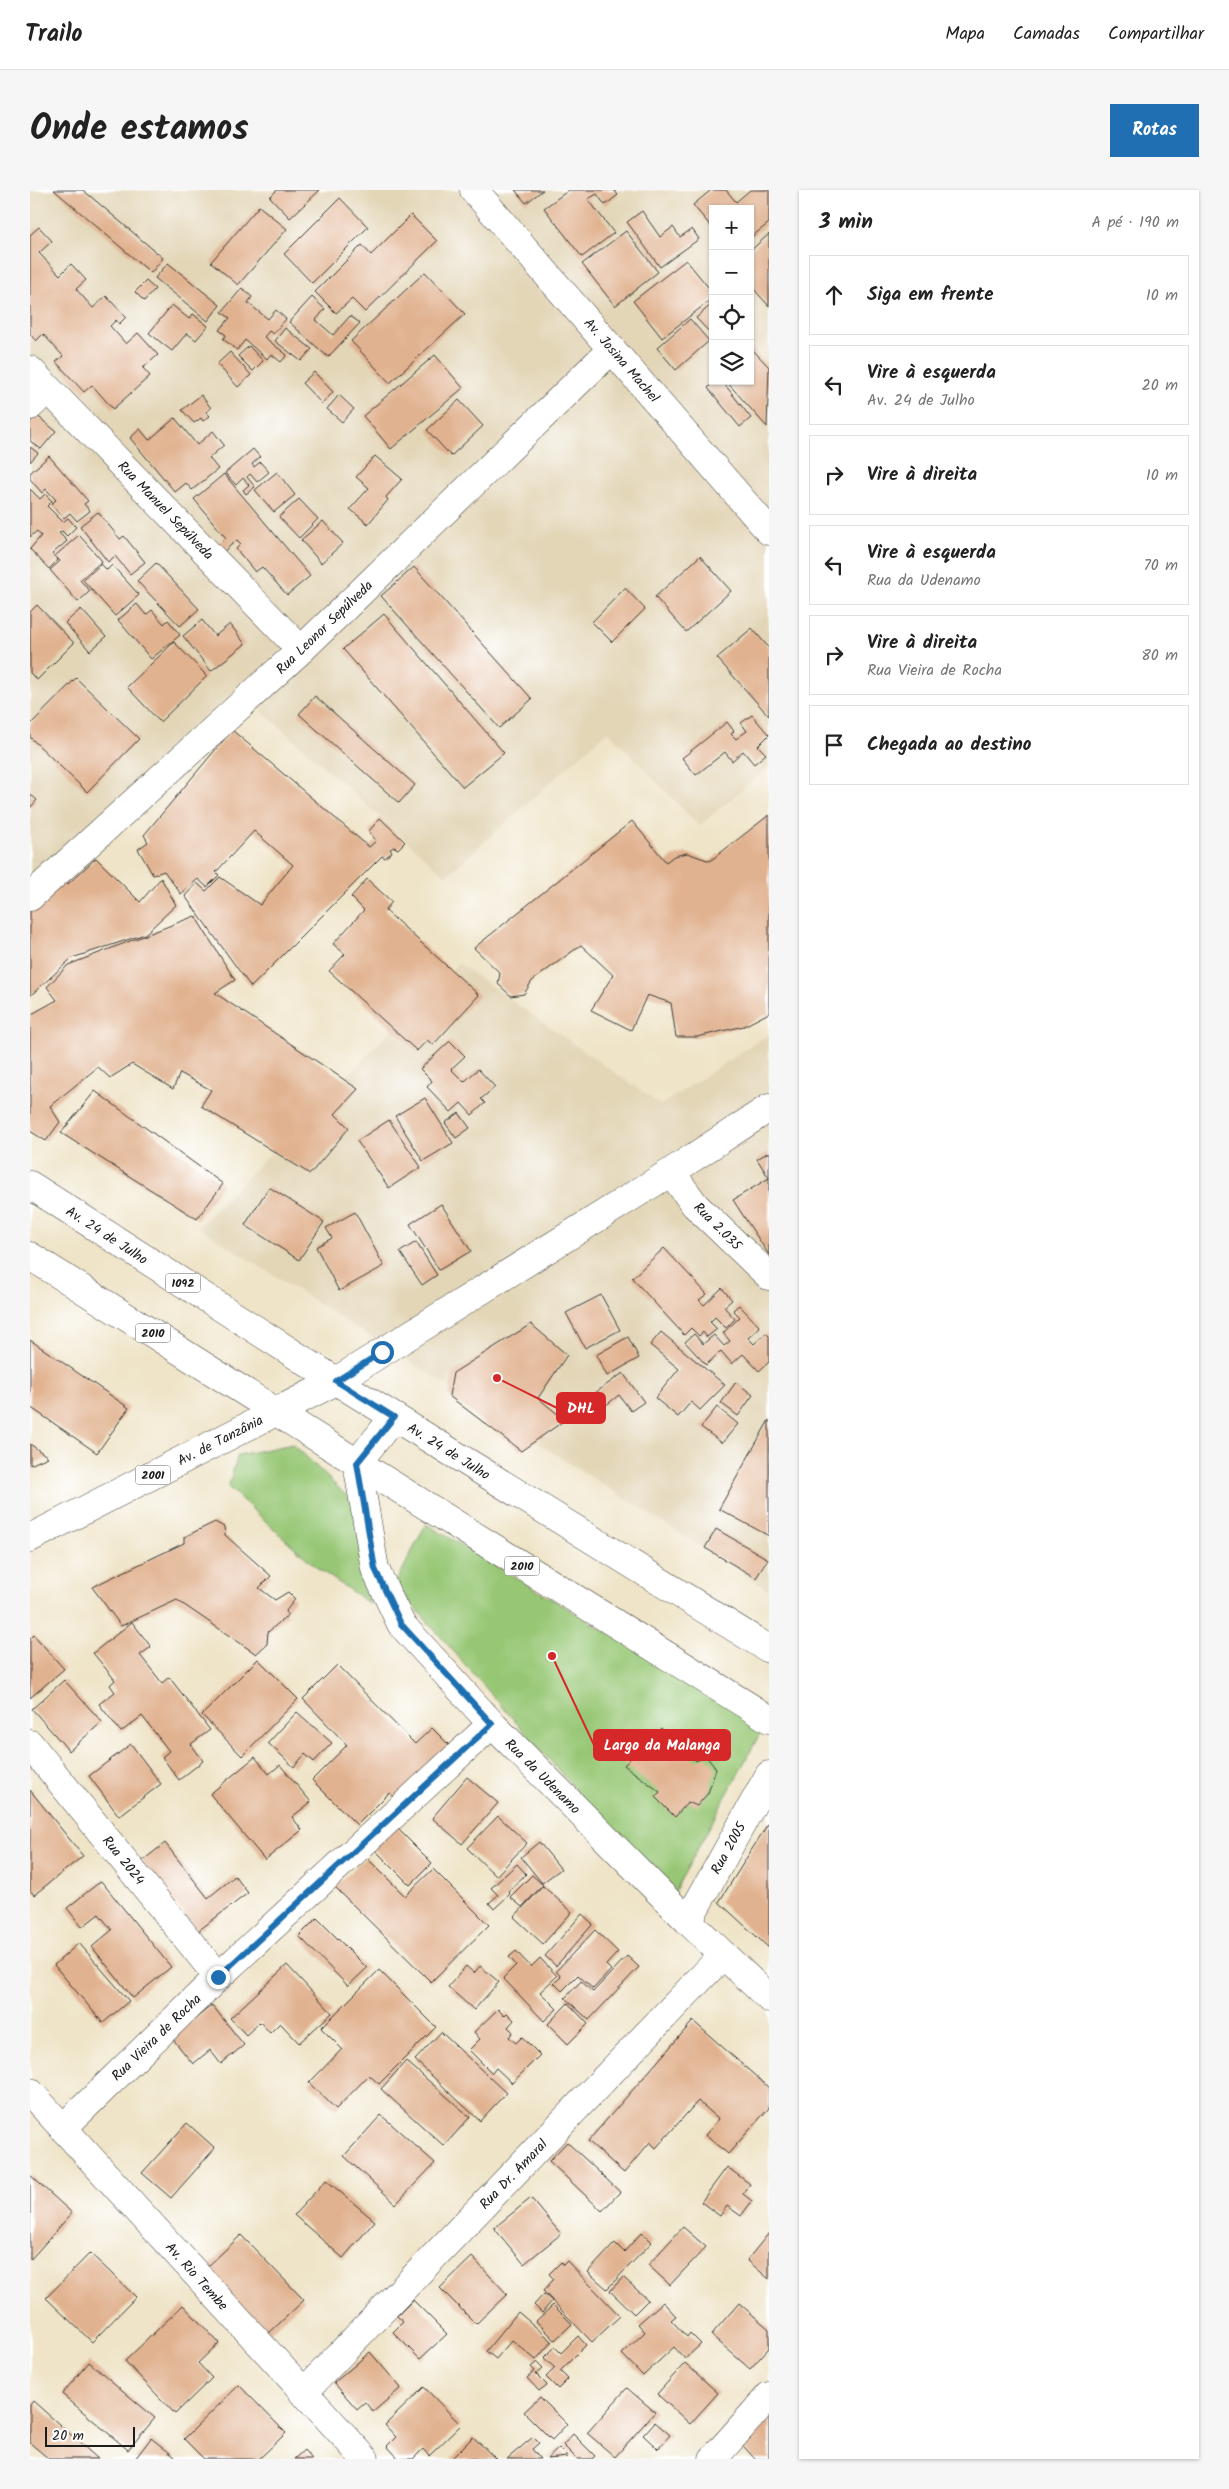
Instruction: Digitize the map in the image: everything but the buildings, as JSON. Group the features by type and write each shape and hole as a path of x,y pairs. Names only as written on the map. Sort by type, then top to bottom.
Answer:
{"street":[{"name":"Av. Josina Machel","path":"474,190 769,531"},
{"name":"Rua Leonor Sepúlveda","path":"30,898 301,650 612,349"},
{"name":"Rua Manuel Sepúlveda","path":"36,388 301,650"},
{"name":"Av. de Tanzânia","path":"30,1538 336,1381 672,1172 769,1108"},
{"name":"Rua 2.035","path":"672,1172 695,1205 769,1276"},
{"name":"Av. 24 de Julho","path":"30,1185 336,1381 769,1649"},
{"name":"2010","path":"30,1256 357,1463 769,1719"},
{"path":"357,1463 394,1417"},
{"name":"Rua da Udenamo","path":"357,1463 375,1569 401,1624 492,1724 688,1921 769,1998"},
{"name":"Rua Vieira de Rocha","path":"63,2128 218,1977 492,1724"},
{"name":"Rua 2024","path":"30,1744 218,1977"},
{"name":"Rua 2005","path":"688,1921 769,1775"},
{"name":"Rua Dr. Amaral","path":"303,2393 723,1955"},
{"name":"Av. Rio Tembe","path":"30,2092 365,2459"},
{"path":"713,2459 769,2396"}],"shaded area":[{"path":"30,190 769,190 769,767 699,826 608,731 446,876 243,694 30,903"},
{"path":"458,963 661,1105 769,1034 769,1590 198,1227"}],"green space":[{"path":"293,1444 353,1502 370,1604 316,1567 228,1487 238,1455"},
{"path":"426,1524 764,1726 671,1898 395,1585"}],"place":[{"name":"DHL","path":"497,1378"},
{"name":"Largo da Malanga","path":"552,1656"}],"route":[{"path":"218,1977 492,1724 401,1624 375,1569 357,1463 394,1417 336,1381 382,1352"}]}
